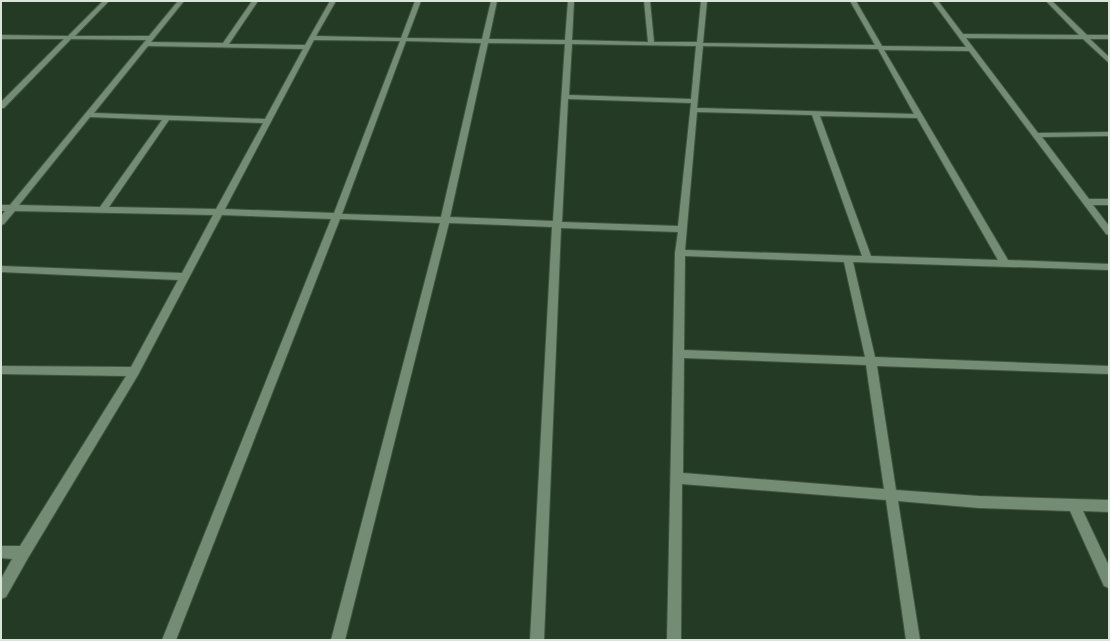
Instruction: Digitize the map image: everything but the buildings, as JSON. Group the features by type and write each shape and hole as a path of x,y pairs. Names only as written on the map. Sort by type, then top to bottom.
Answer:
{"street":[{"path":"1,106 106,1"},
{"path":"1,222 181,1"},
{"path":"225,45 255,1"},
{"path":"1,592 23,553 134,372 333,1"},
{"path":"169,640 337,216 418,1"},
{"path":"338,640 445,220 494,1"},
{"path":"537,640 557,225 571,1"},
{"path":"647,1 651,44"},
{"path":"674,640 680,253 704,1"},
{"path":"853,1 1005,264"},
{"path":"935,1 1109,232"},
{"path":"1049,1 1109,61"},
{"path":"961,36 1109,37"},
{"path":"1,37 70,37 225,45 307,47"},
{"path":"312,38 971,49"},
{"path":"565,97 815,113 919,116"},
{"path":"815,113 868,259"},
{"path":"88,115 268,121"},
{"path":"102,210 167,118"},
{"path":"1036,135 1109,134"},
{"path":"1086,202 1109,202"},
{"path":"1,208 219,212 682,229"},
{"path":"680,253 1109,267"},
{"path":"848,259 871,362 912,640"},
{"path":"1,269 184,278"},
{"path":"679,354 1109,370"},
{"path":"1,370 134,372"},
{"path":"677,478 979,502 1109,506"},
{"path":"1074,505 1109,581"},
{"path":"1,552 23,553"}]}
